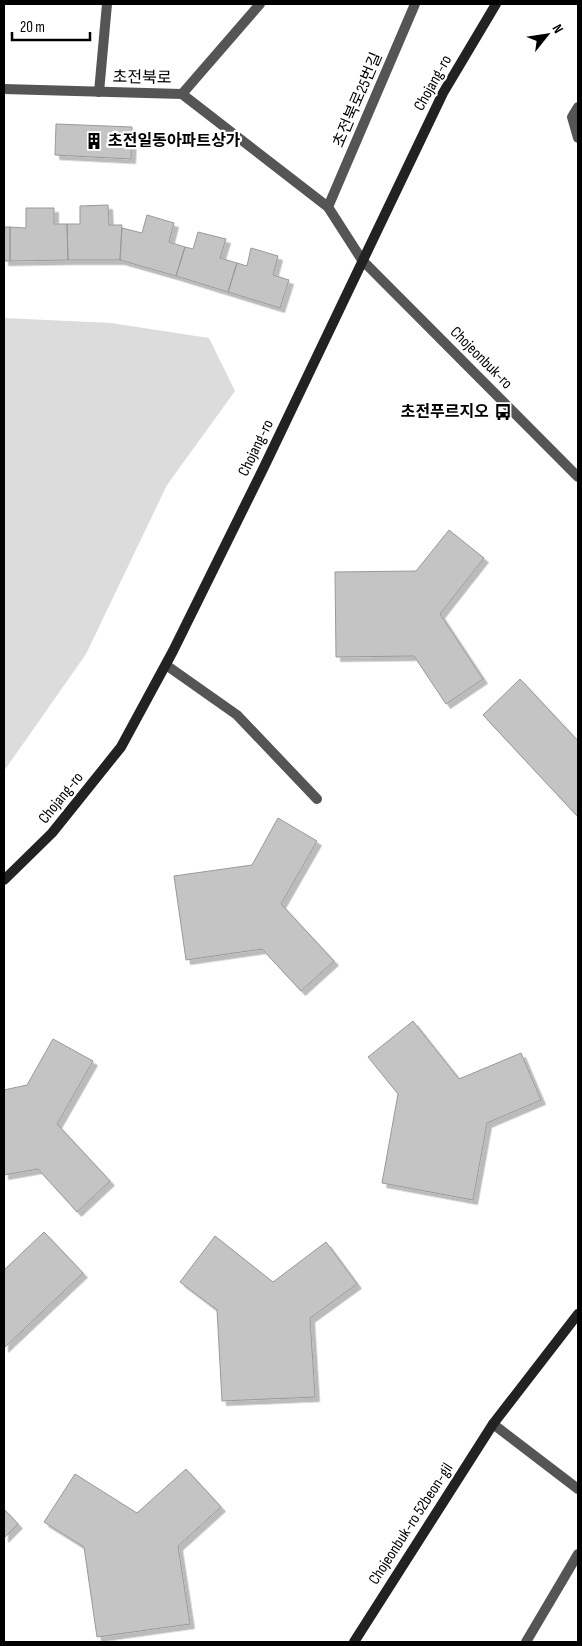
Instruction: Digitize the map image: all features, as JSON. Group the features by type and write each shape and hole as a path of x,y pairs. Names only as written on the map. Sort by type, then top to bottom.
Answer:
{"street":[{"path":"99,92 107,4"},
{"path":"182,94 260,4"},
{"name":"초전북로25번길","path":"328,207 414,4"},
{"name":"Chojang-ro","path":"4,880 52,833 121,747 166,665 265,464 443,93 496,4"},
{"name":"초전북로","path":"4,89 182,94 328,207 362,260"},
{"path":"578,107 572,117 578,138"},
{"name":"Chojeonbuk-ro","path":"362,260 578,477"},
{"path":"166,665 237,715 317,799"},
{"name":"Chojeonbuk-ro 52beon-gil","path":"354,1642 493,1424 578,1314"},
{"path":"493,1424 578,1489"},
{"path":"526,1642 578,1554"}],"shaded area":[{"path":"4,318 111,323 209,338 235,391 167,485 86,654 4,771"}],"building":[{"name":"초전일동아파트상가","path":"56,124 132,127 131,159 55,155"},
{"path":"108,205 109,225 122,225 120,260 68,260 67,224 80,224 80,206"},
{"path":"26,208 54,208 54,224 67,224 68,260 10,261 10,227 26,228"},
{"path":"147,215 174,223 169,242 185,247 176,276 120,260 122,228 142,233"},
{"path":"4,227 10,227 10,261 4,261"},
{"path":"198,232 226,239 220,258 237,263 228,292 176,276 185,247 193,249"},
{"path":"251,248 278,256 273,275 289,280 280,308 228,292 237,263 247,266"},
{"path":"449,530 484,558 440,614 483,679 446,704 414,656 336,657 335,572 416,571"},
{"path":"520,679 578,741 578,817 483,715"},
{"path":"278,818 317,841 281,904 334,961 301,991 262,949 186,960 174,876 252,865"},
{"path":"413,1021 459,1079 521,1053 541,1100 487,1123 473,1200 382,1183 398,1094 368,1057"},
{"path":"53,1039 93,1061 57,1124 110,1181 77,1212 38,1169 4,1175 4,1090 27,1085"},
{"path":"44,1232 83,1273 4,1348 4,1270"},
{"path":"215,1236 273,1282 326,1242 357,1284 310,1318 315,1397 222,1401 217,1310 180,1282"},
{"path":"186,1469 221,1507 178,1546 190,1624 97,1637 84,1547 44,1522 75,1474 137,1513"},
{"path":"4,1509 18,1524 4,1538"}],"place":[{"name":"초전일동아파트상가","path":"94,141"},
{"name":"초전푸르지오","path":"503,412"}]}
